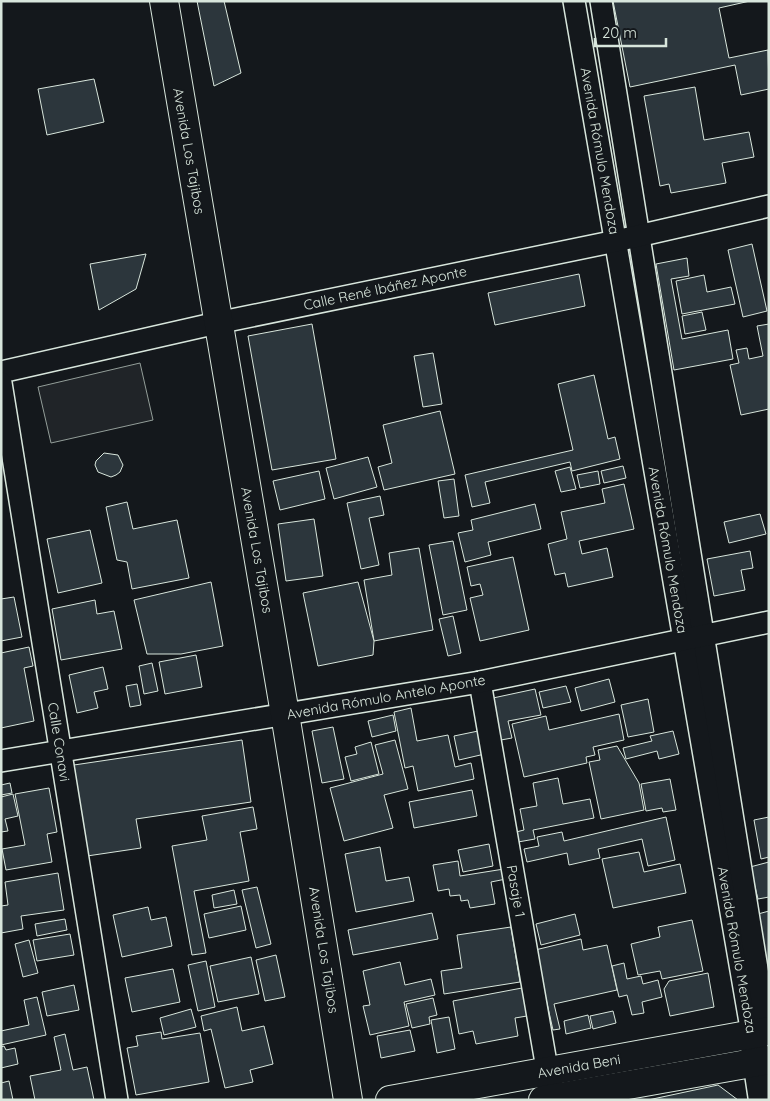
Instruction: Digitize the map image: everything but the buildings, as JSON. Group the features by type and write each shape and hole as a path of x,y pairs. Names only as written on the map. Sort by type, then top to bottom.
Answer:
{"main road":[{"name":"Avenida Los Tajibos","path":"164,1 217,323 286,714 348,1100"},
{"name":"Avenida Beni","path":"549,1092 764,1034"},
{"name":"Avenida Beni","path":"390,1100 549,1092 762,1061"}],"street":[{"name":"Avenida Rómulo Mendoza","path":"574,1 616,241 694,638 764,1034 762,1100"},
{"name":"Avenida Rómulo Mendoza","path":"601,1 639,235 694,638"},
{"name":"Calle René Ibáñez Aponte","path":"1,372 217,323 616,241 769,206"},
{"name":"Calle Conavi","path":"1,383 117,1100"},
{"name":"Avenida Rómulo Antelo Aponte","path":"1,761 480,682 769,622"},
{"name":"Pasaje 1","path":"480,682 549,1092"}],"shaded area":[{"path":"140,363 153,420 51,443 38,387"}]}
